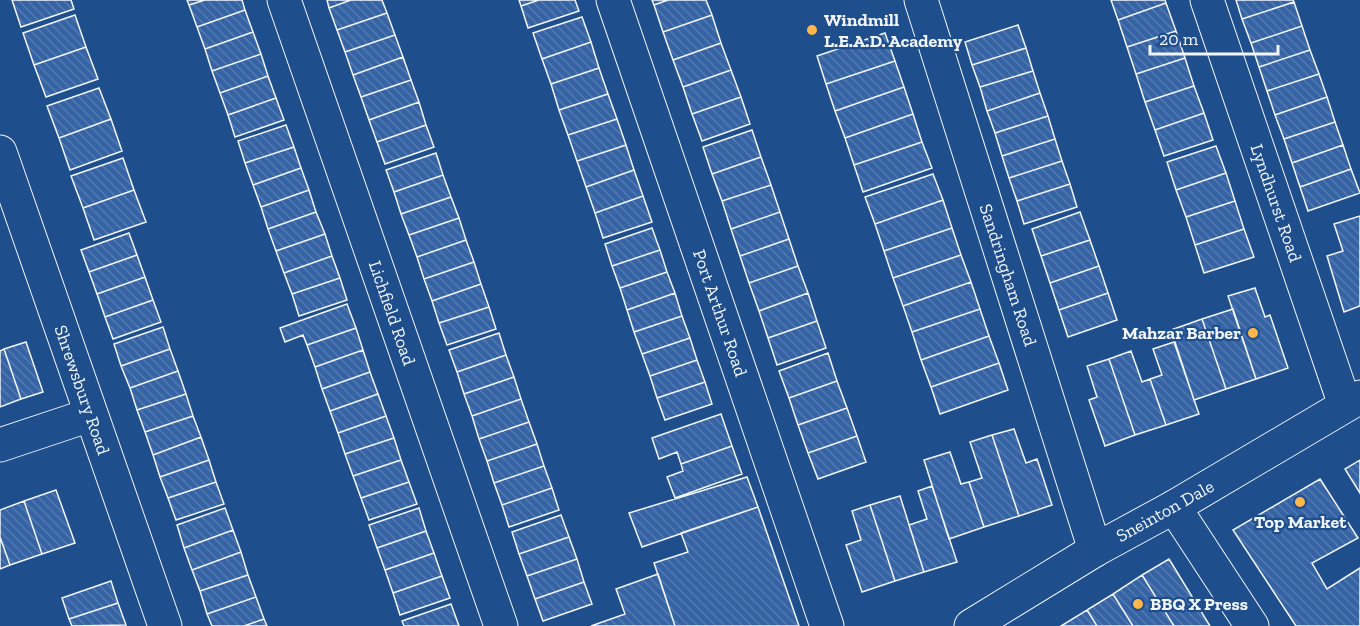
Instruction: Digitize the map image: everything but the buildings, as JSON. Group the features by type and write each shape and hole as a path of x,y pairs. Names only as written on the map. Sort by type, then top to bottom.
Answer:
{"street":[{"name":"Lichfield Road","path":"284,0 501,626"},
{"name":"Port Arthur Road","path":"613,0 827,626"},
{"name":"Sandringham Road","path":"921,0 1095,550"},
{"name":"Lyndhurst Road","path":"1207,0 1352,401"},
{"name":"Shrewsbury Road","path":"0,152 165,626"},
{"name":"Sneinton Dale","path":"971,626 1095,550 1174,507 1352,401"},
{"path":"0,445 90,415"},
{"path":"1174,507 1252,626"}],"place":[{"name":"Windmill L.E.A.D. Academy","path":"812,30"},
{"name":"Mahzar Barber","path":"1253,333"},
{"name":"Top Market","path":"1300,502"},
{"name":"BBQ X Press","path":"1138,604"}]}
